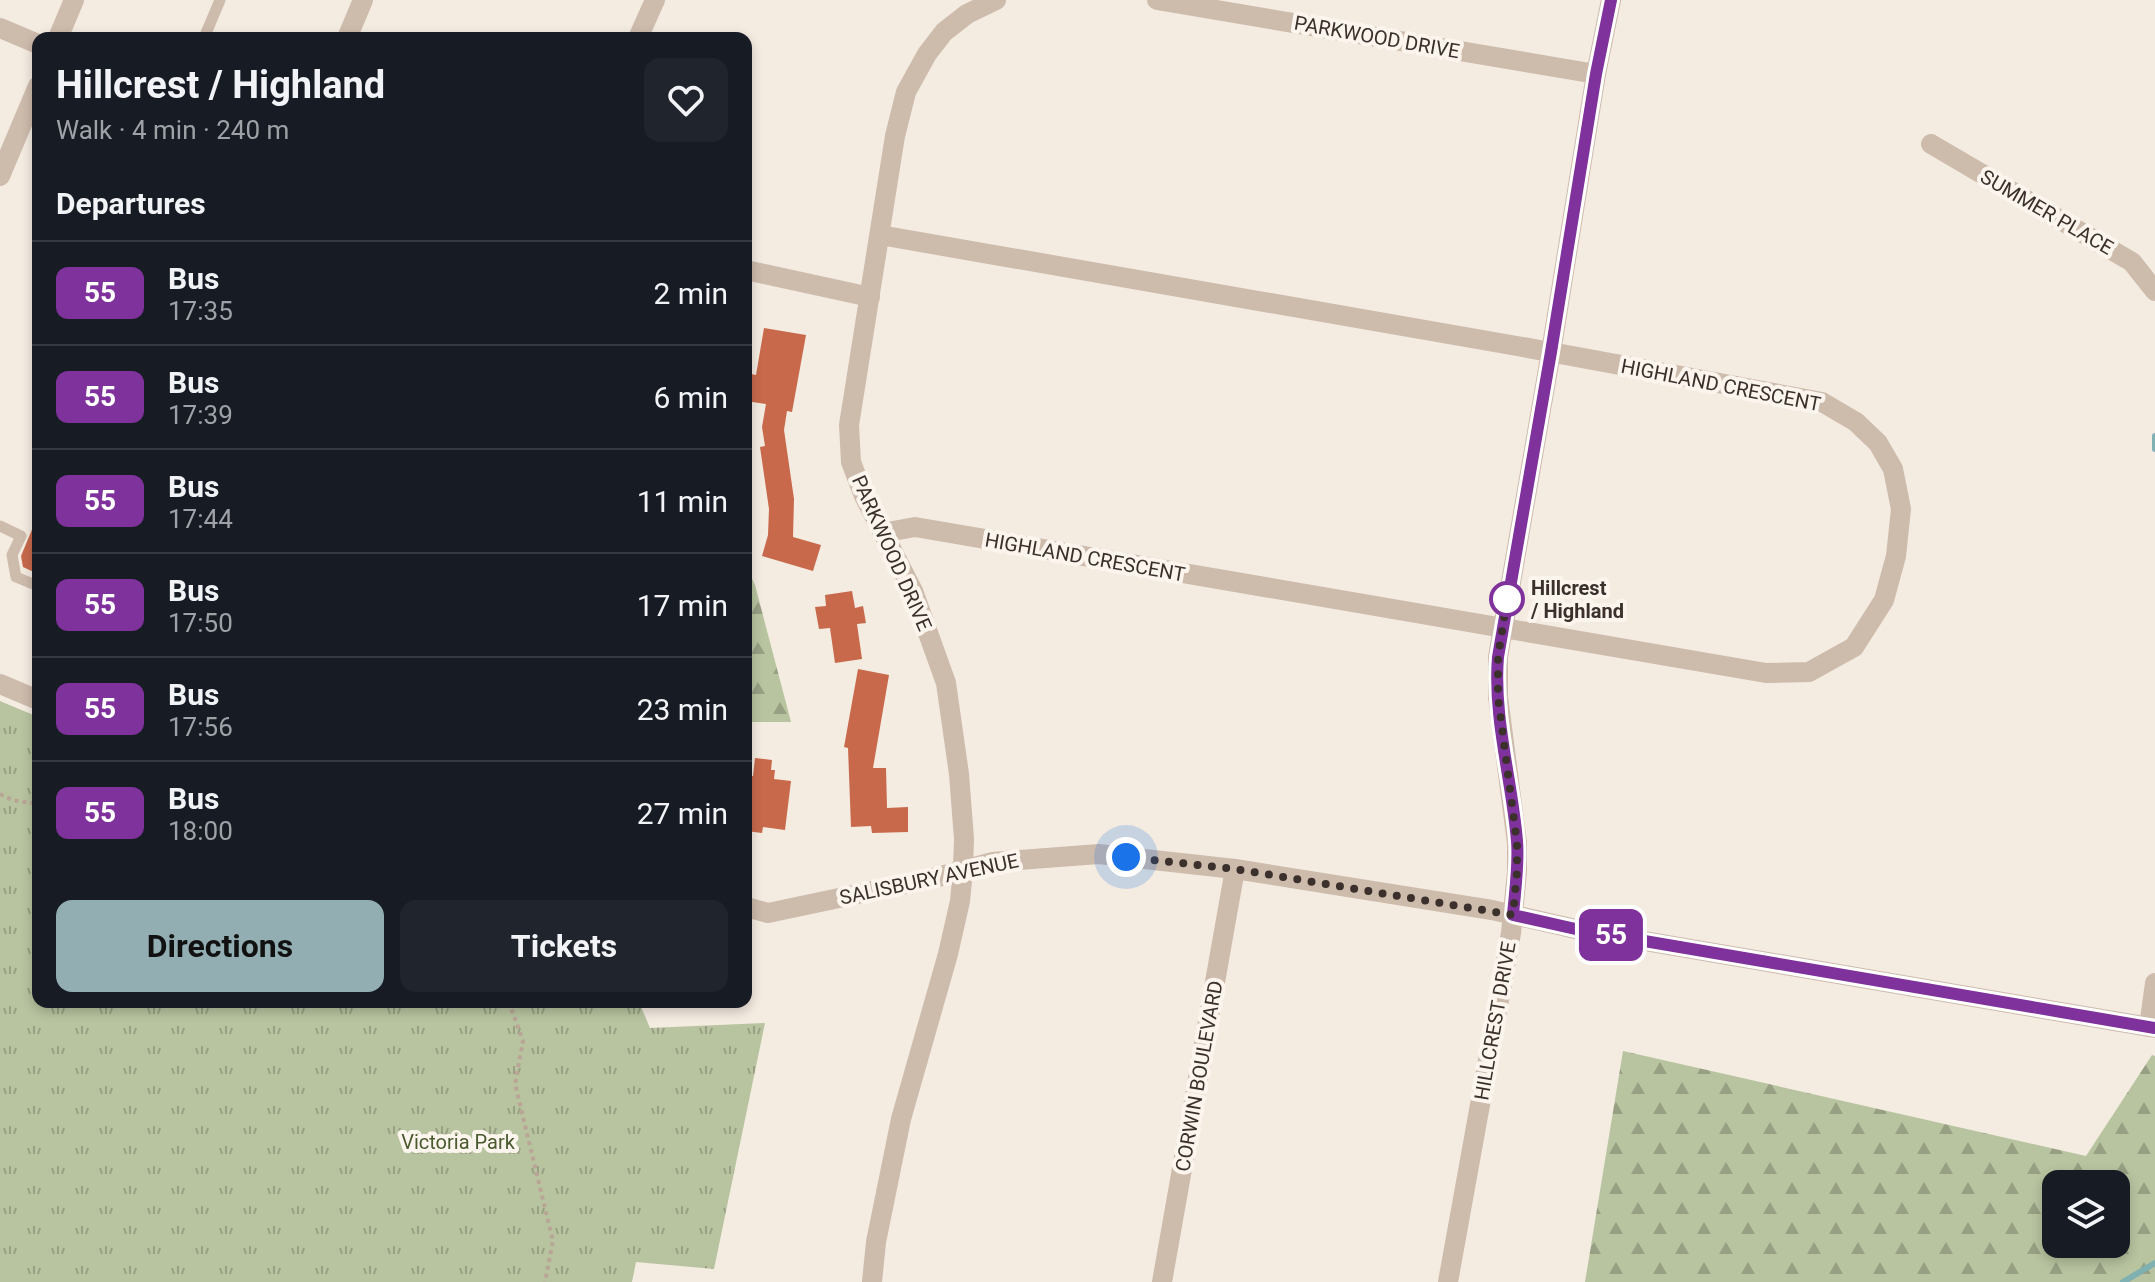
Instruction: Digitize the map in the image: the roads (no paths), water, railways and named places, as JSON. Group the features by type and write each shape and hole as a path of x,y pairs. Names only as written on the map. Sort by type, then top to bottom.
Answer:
{"street":[{"path":"61,32 74,0"},
{"path":"350,32 363,0"},
{"path":"641,32 655,0"},
{"name":"PARKWOOD DRIVE","path":"872,1282 876,1242 901,1119 960,901 964,839 959,774 946,683 913,591 864,496 851,462 849,425 895,136 906,92 927,54 944,32 967,14 996,0"},
{"name":"PARKWOOD DRIVE","path":"1157,0 1596,74"},
{"name":"HILLCREST DRIVE","path":"1448,1282 1513,915 1517,872 1517,843 1497,675 1596,74 1611,0"},
{"path":"0,28 32,41"},
{"path":"0,176 32,100"},
{"name":"SUMMER PLACE","path":"1931,144 2132,262 2155,291"},
{"name":"HIGHLAND CRESCENT","path":"880,235 1822,402 1856,422 1878,443 1893,469 1901,509 1896,556 1884,600 1854,647 1809,672 1766,673 915,527 882,533"},
{"path":"752,271 870,297"},
{"path":"0,684 32,697"},
{"name":"SALISBURY AVENUE","path":"752,909 768,913 993,862 1099,854 1235,869 2152,1028"},
{"name":"CORWIN BOULEVARD","path":"1162,1282 1235,869"},
{"path":"2152,1028 2155,983"}],"lane":[{"path":"207,32 220,0"},
{"path":"0,526 21,536 12,555 16,577 32,584"}],"waterway":[{"path":"2155,436 2155,449"},
{"path":"2123,1282 2155,1263"}],"place":[{"name":"Hillcrest / Highland","path":"1507,599"}],"park label":[{"name":"Victoria Park","path":"458,1142"}]}
